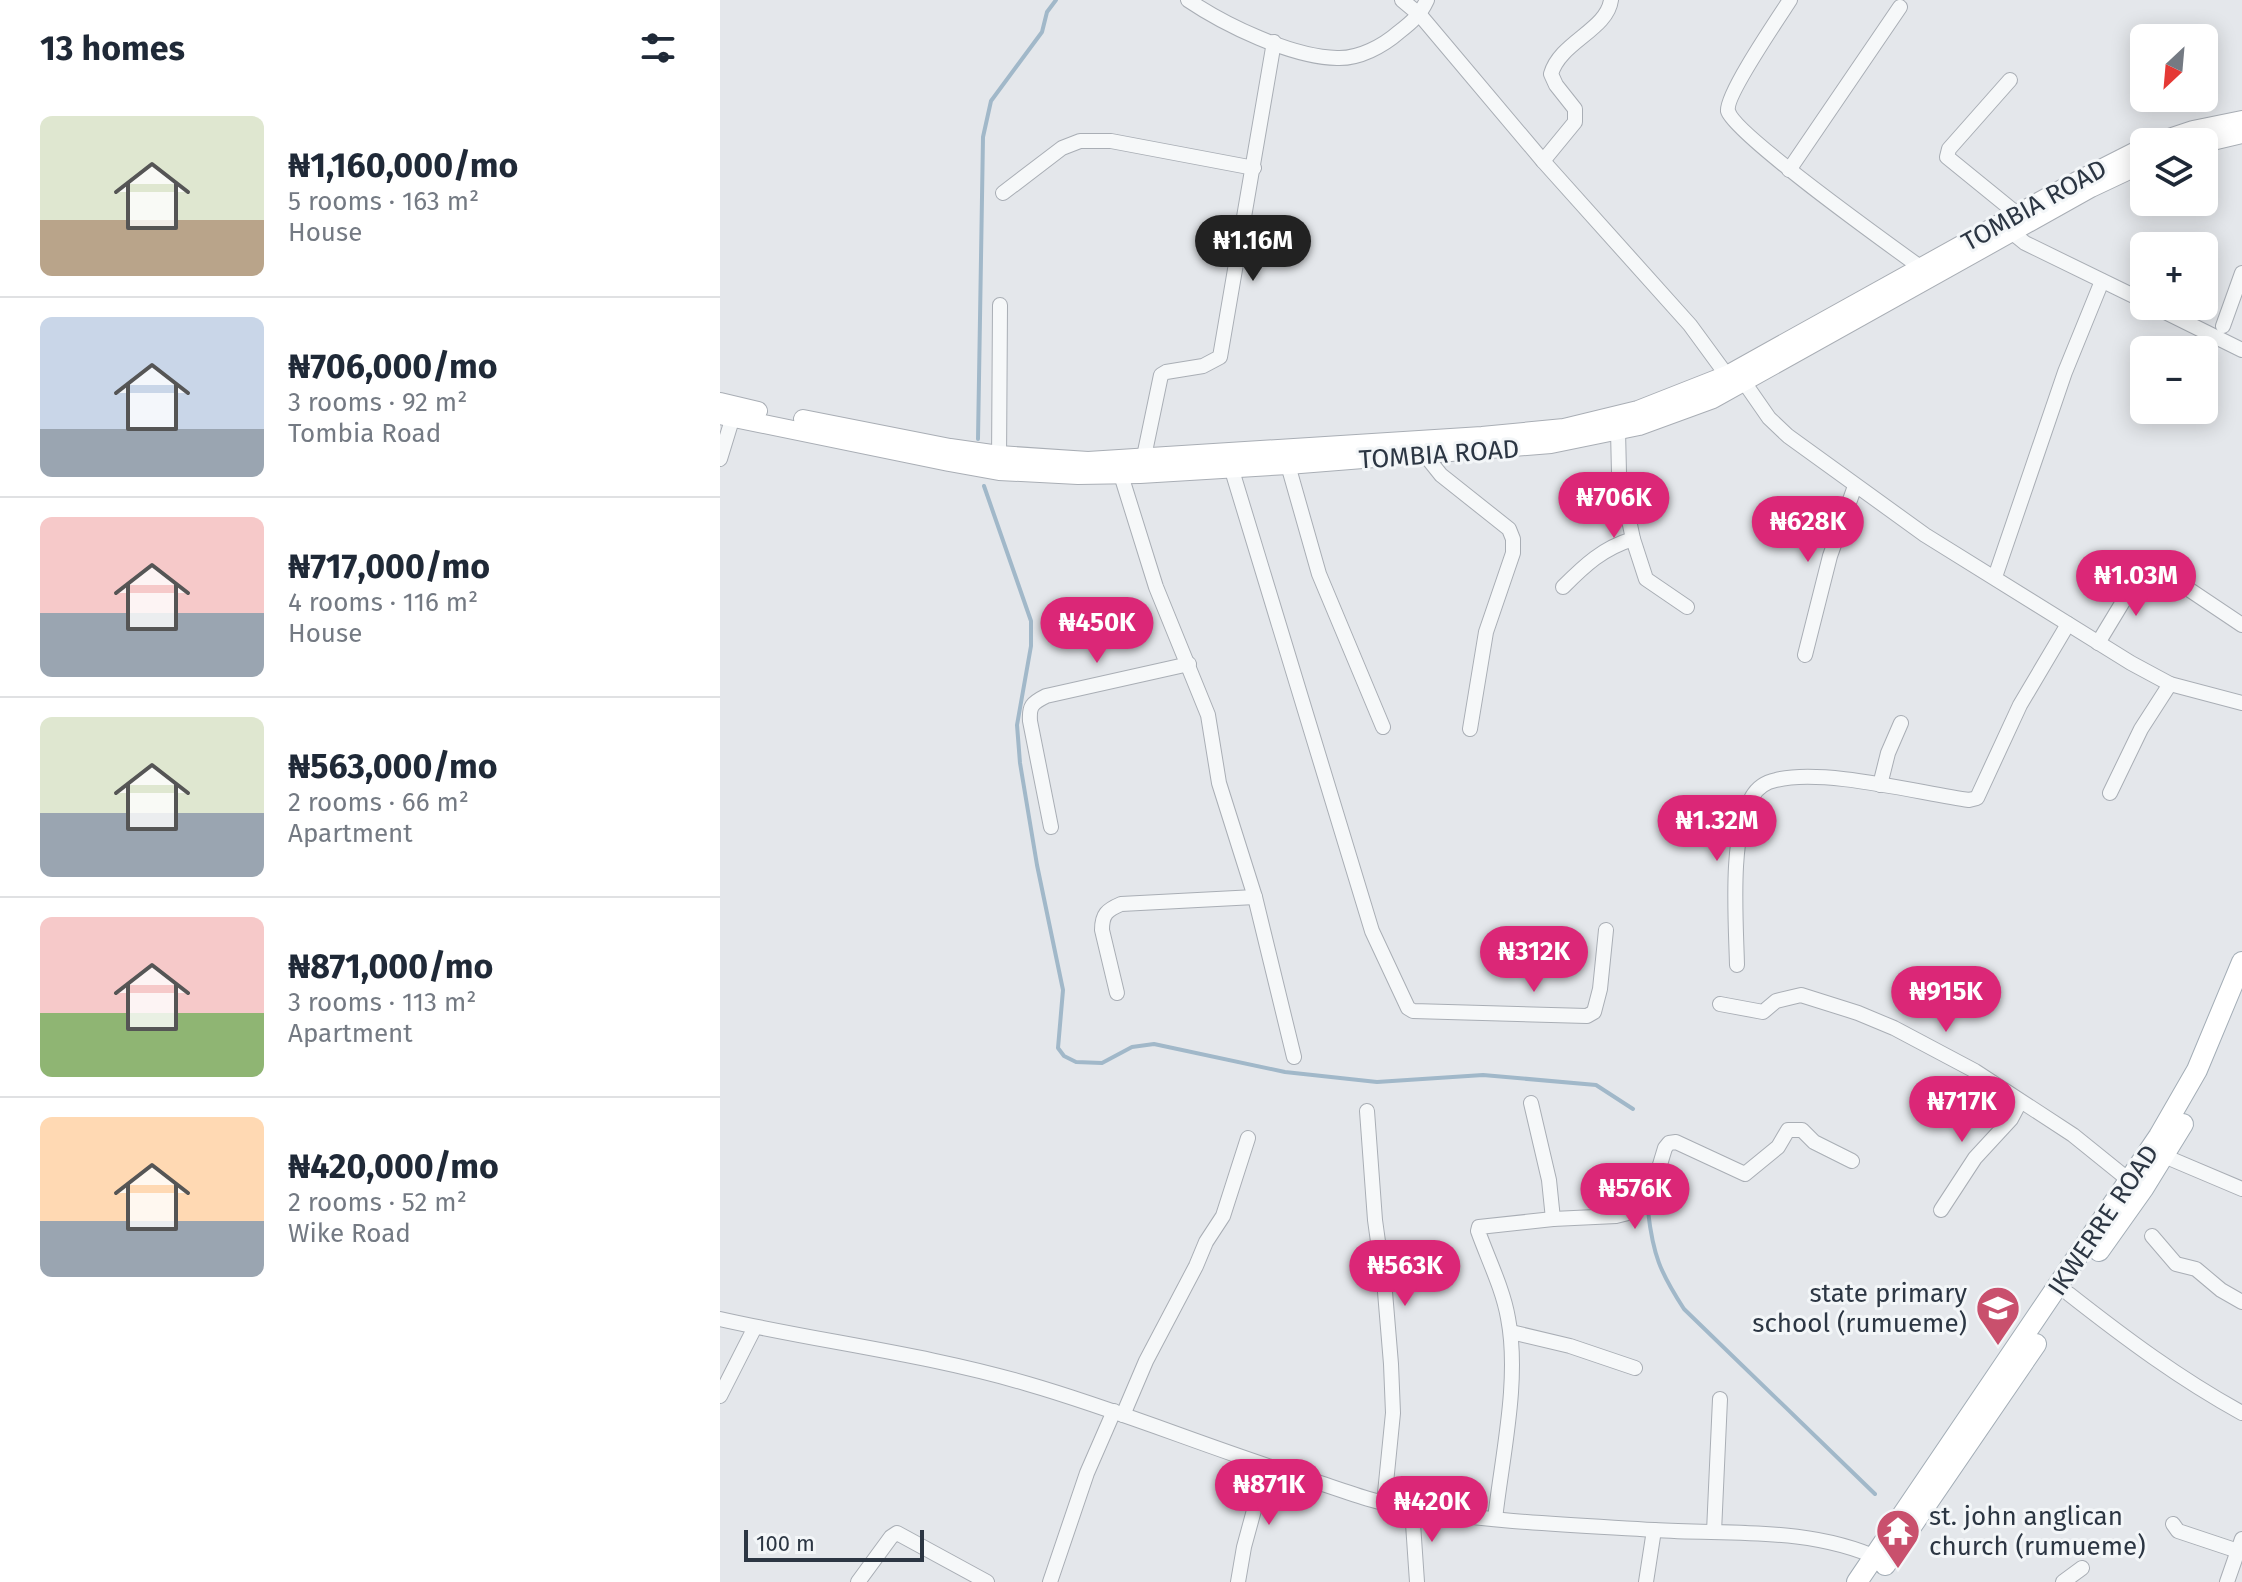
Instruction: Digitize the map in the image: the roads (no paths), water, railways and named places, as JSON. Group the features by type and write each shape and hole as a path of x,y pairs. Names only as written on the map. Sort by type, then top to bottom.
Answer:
{"main road":[{"path":"2203,128 2242,120"},
{"path":"2218,140 2242,134"},
{"name":"TOMBIA ROAD","path":"999,463 1088,461 1142,467 1288,465 1551,444 1618,431 1690,408 2130,155"},
{"name":"TOMBIA ROAD","path":"2014,223 2130,170"},
{"name":"TOMBIA ROAD","path":"727,410 950,448 999,463 1121,475 1142,467 1564,428 1735,382"},
{"name":"IKWERRE ROAD","path":"1874,1582 1881,1560 2130,1181 2191,1081 2242,962"},
{"name":"IKWERRE ROAD","path":"1857,1582 1881,1560 2164,1156 2212,1069 2242,997"}],"street":[{"path":"1188,0 1220,21 1310,55 1339,59 1359,55 1386,43 1420,15 1427,0"},
{"path":"1402,0 1420,15 1543,161 1690,325 1735,382 1788,436 1925,535 2098,643 2170,684 2242,703"},
{"path":"1543,161 1575,122 1575,109 1551,74 1554,61 1600,20 1610,9 1611,0"},
{"path":"1790,0 1729,100 1728,112 1737,124 1789,170 1928,273"},
{"path":"1789,170 1900,7"},
{"path":"1142,467 1161,375 1203,366 1220,357 1274,42"},
{"path":"2010,80 1949,149 1947,157 2014,223 2102,281 2130,294"},
{"path":"1003,193 1062,148 1080,141 1111,141 1254,168"},
{"path":"2223,326 2242,273"},
{"path":"1995,577 2065,372 2102,281"},
{"path":"999,463 1000,305"},
{"path":"2181,320 2242,350"},
{"path":"720,459 727,410"},
{"path":"1618,431 1619,473 1633,539 1646,579 1687,607"},
{"path":"1425,455 1441,475 1509,529 1513,539 1513,553 1486,632 1470,729"},
{"path":"1288,465 1319,574 1383,727"},
{"path":"1231,467 1372,931 1408,1008 1413,1011 1587,1016 1594,1012 1600,989 1606,930"},
{"path":"1121,475 1156,587 1208,715 1219,783 1255,897 1294,1057"},
{"path":"1805,655 1830,556 1855,486"},
{"path":"1563,587 1586,563 1612,545 1633,539"},
{"path":"2098,643 2138,572"},
{"path":"2163,572 2242,625"},
{"path":"1737,965 1736,848 1750,799 1763,785 1777,779 1819,778 1969,800 1977,798 2020,705 2068,624"},
{"path":"1051,827 1030,721 1029,708 1034,702 1046,696 1189,664"},
{"path":"2110,793 2141,729 2170,684"},
{"path":"1880,785 1888,753 1901,723"},
{"path":"1117,993 1102,930 1102,920 1108,909 1121,904 1255,897"},
{"path":"1720,1004 1763,1012 1776,1001 1801,995 1894,1028 1975,1071 2073,1135 2130,1181"},
{"path":"1941,1210 1975,1158 2011,1119 2020,1102"},
{"path":"1531,1103 1549,1180 1553,1219"},
{"path":"1367,1111 1391,1364 1393,1413 1384,1503"},
{"path":"1495,1519 1510,1396 1511,1332 1477,1229 1553,1219 1616,1216 1636,1211 1649,1201 1669,1143 1676,1142 1745,1174 1778,1147 1788,1130 1802,1130 1814,1142 1852,1161"},
{"path":"1050,1582 1087,1473 1206,1242 1223,1216 1248,1138"},
{"path":"2164,1156 2242,1189"},
{"path":"2152,1236 2176,1264 2196,1269 2221,1290 2242,1302"},
{"path":"2069,1294 2144,1353 2191,1385 2242,1413"},
{"path":"720,1319 942,1361 1028,1384 1266,1466 1412,1509 1495,1519 1654,1530 1795,1535 1841,1544 1881,1560"},
{"path":"720,1396 755,1327"},
{"path":"1511,1332 1570,1346 1635,1368"},
{"path":"1714,1532 1720,1399"},
{"path":"1238,1582 1266,1466"},
{"path":"1412,1509 1417,1582"},
{"path":"2173,1524 2178,1531 2239,1556 2227,1582"},
{"path":"1646,1582 1654,1530"},
{"path":"858,1582 897,1533 987,1582"},
{"path":"2063,1582 2082,1568"}],"waterway":[{"path":"978,439 983,137 991,101 1042,32 1047,12 1056,0"},
{"path":"984,486 1031,621 1031,646 1017,725 1020,763 1037,865 1063,990 1058,1048 1064,1056 1076,1062 1102,1063 1132,1047 1154,1044 1285,1072 1377,1082 1483,1075 1596,1085 1633,1109"},
{"path":"1648,1211 1659,1263 1684,1309 1875,1494"}],"place":[{"name":"state primary school (rumueme)","path":"1998,1347"},
{"name":"st. john anglican church (rumueme)","path":"1898,1570"}]}
